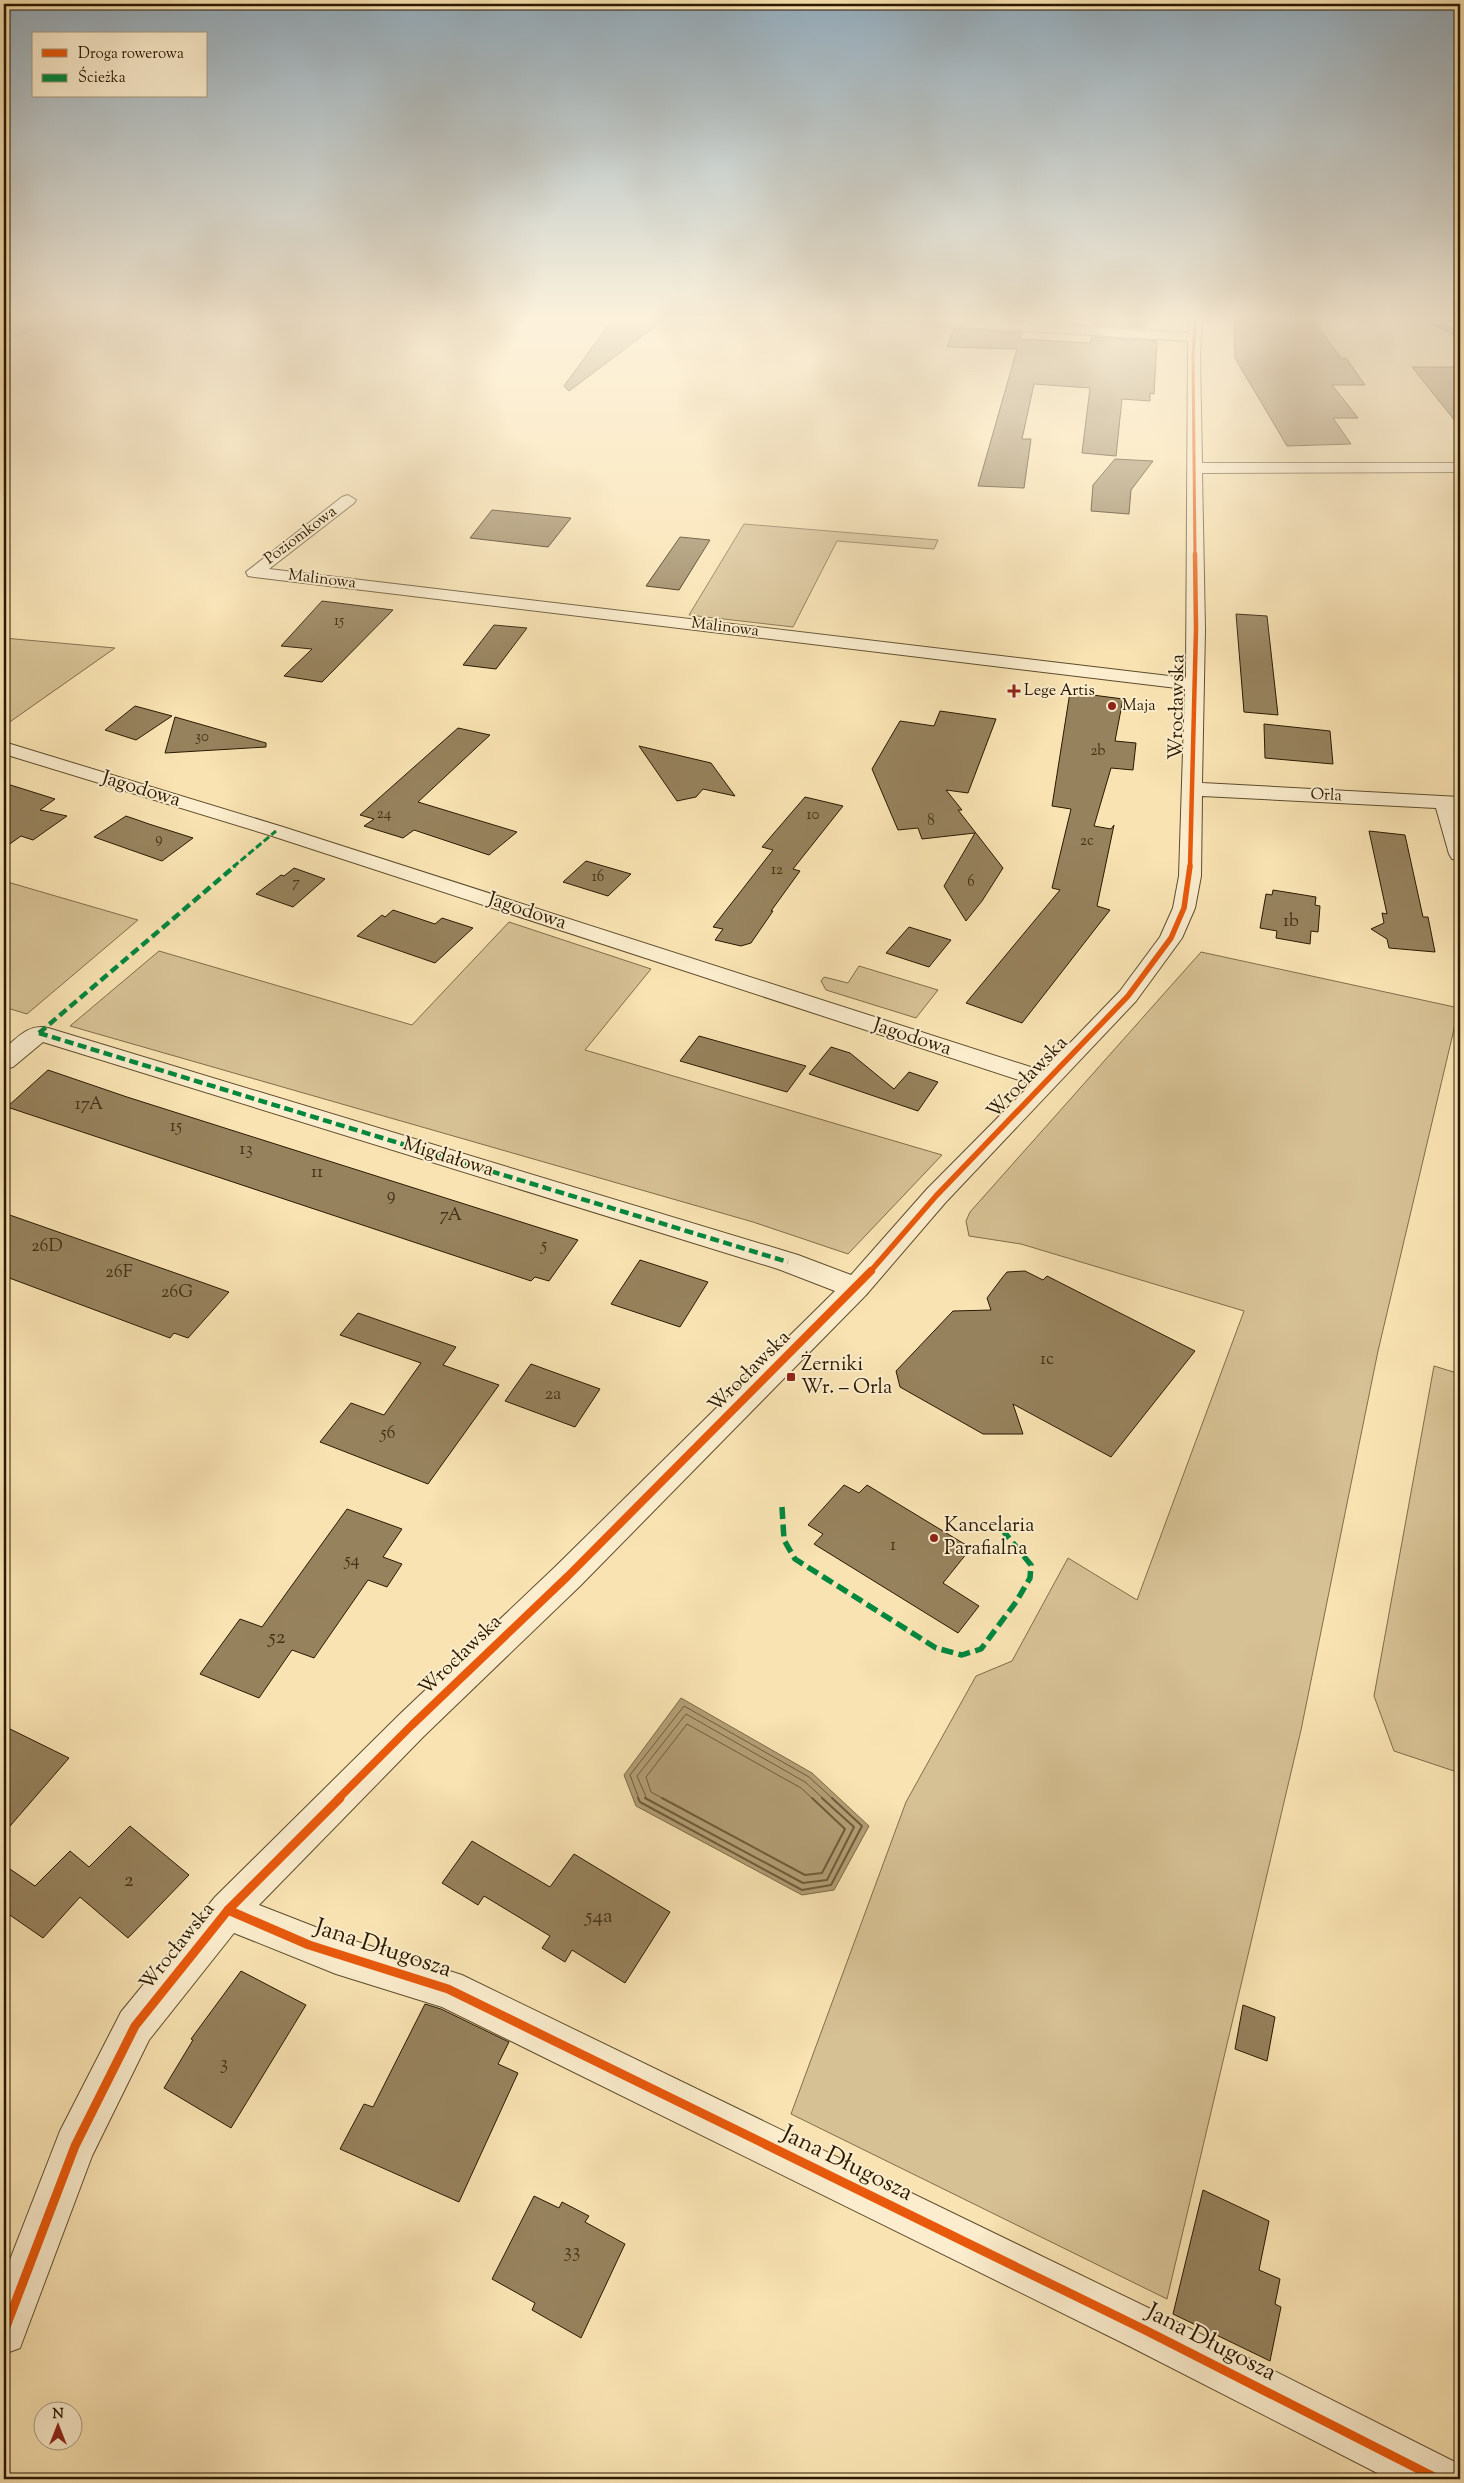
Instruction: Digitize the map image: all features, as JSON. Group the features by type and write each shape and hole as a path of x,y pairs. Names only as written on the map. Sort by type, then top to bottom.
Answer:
{"street":[{"name":"Wrocławska","path":"4,2332 75,2146 135,2026 228,1910 418,1720 568,1576 856,1288 936,1196 1128,996 1171,938 1184,908 1190,876 1195,684 1195,431"},
{"path":"1195,468 1460,467"},
{"name":"Poziomkowa","path":"254,572 348,500"},
{"name":"Malinowa","path":"254,572 1195,684"},
{"name":"Jagodowa","path":"4,748 276,831 1048,1081"},
{"name":"Orla","path":"1192,789 1452,803"},
{"path":"1452,803 1460,854"},
{"name":"Migdałowa","path":"4,1061 39,1033 788,1262 856,1288"},
{"name":"Jana Długosza","path":"228,1910 268,1929 365,1965 448,1989 1145,2330 1438,2479"}],"shaded area":[{"path":"744,524 938,540 934,549 837,541 793,627 689,615"},
{"path":"4,638 115,648 4,726"},
{"path":"4,881 138,920 27,1014 4,1007"},
{"path":"509,922 651,969 585,1050 942,1155 848,1254 753,1222 70,1026 159,951 412,1025"},
{"path":"1201,952 1459,1008 1378,1351 1301,1730 1167,2299 791,2114 906,1802 976,1676 1012,1661 1068,1558 1137,1600 1244,1311 1021,1244 969,1236 966,1221 970,1212"},
{"path":"859,966 938,990 916,1018 826,990 821,981 824,977 848,983"},
{"path":"1434,1366 1460,1374 1460,1773 1394,1751 1374,1696"}],"water":[{"path":"681,1698 812,1773 869,1826 834,1890 802,1895 636,1806 624,1775"}],"building":[{"path":"994,431 1024,431 1022,439 1031,439 1024,488 978,486"},
{"path":"1085,431 1119,431 1116,456 1082,453"},
{"path":"1278,431 1342,431 1351,444 1287,446"},
{"path":"1115,459 1153,461 1131,490 1129,514 1091,511 1093,485"},
{"path":"492,510 571,518 548,547 470,538"},
{"path":"680,537 710,540 679,590 646,586"},
{"path":"322,601 393,610 322,682 284,676 312,649 281,646"},
{"path":"1236,614 1267,616 1278,715 1244,712"},
{"path":"494,625 527,628 496,669 463,665"},
{"path":"1070,692 1123,699 1115,741 1136,743 1133,770 1111,768 1094,826 1111,829 1114,825 1097,906 1110,910 1022,1023 966,1003 1060,890 1052,888 1071,809 1052,806"},
{"path":"135,706 172,716 136,740 105,730"},
{"path":"940,711 996,719 968,793 946,790 962,810 958,810 1003,868 982,901 966,921 944,886 975,833 922,839 918,828 898,830 872,769 900,721 934,726"},
{"path":"175,717 266,743 266,747 165,753"},
{"path":"1264,724 1330,731 1333,764 1265,758"},
{"path":"458,728 490,735 418,802 517,832 489,855 414,830 403,838 364,826 374,819 360,815"},
{"path":"639,746 711,763 735,796 703,789 696,797 677,801"},
{"path":"4,783 55,799 40,810 67,816 33,840 21,836 4,848"},
{"path":"805,797 843,806 793,869 800,871 751,943 741,946 715,940 723,929 713,927 773,850 762,847"},
{"path":"126,816 193,838 162,861 94,837"},
{"path":"1369,831 1405,835 1423,917 1428,917 1435,952 1389,948 1387,939 1371,929 1384,923 1382,913 1387,914"},
{"path":"586,861 631,874 608,896 563,882"},
{"path":"294,868 325,879 293,907 256,894 281,875 284,876"},
{"path":"1273,890 1316,897 1315,905 1320,906 1318,932 1311,931 1310,944 1276,938 1277,931 1260,928 1266,894 1272,895"},
{"path":"393,910 435,924 442,918 473,928 435,963 357,936 382,915 385,917"},
{"path":"909,927 951,940 929,967 886,953"},
{"path":"699,1036 806,1066 787,1092 680,1061"},
{"path":"831,1047 850,1053 894,1089 909,1072 938,1082 918,1111 809,1074"},
{"path":"48,1070 127,1097 578,1240 549,1281 535,1277 531,1281 7,1107"},
{"path":"4,1213 229,1292 188,1338 174,1333 170,1338 4,1276"},
{"path":"640,1260 708,1282 680,1327 611,1304"},
{"path":"1025,1271 1043,1280 1047,1276 1195,1351 1111,1457 1013,1404 1023,1434 983,1434 900,1387 896,1371 953,1311 991,1310 987,1298 1007,1272"},
{"path":"358,1313 456,1347 443,1365 499,1385 428,1484 320,1442 351,1403 384,1415 421,1363 340,1335"},
{"path":"531,1364 600,1389 575,1427 505,1401"},
{"path":"844,1485 859,1493 867,1485 971,1548 943,1583 979,1606 958,1633 814,1544 823,1534 808,1525"},
{"path":"347,1509 402,1529 383,1557 402,1564 387,1587 368,1580 314,1658 292,1650 259,1698 200,1674 240,1619 262,1627"},
{"path":"4,1726 69,1758 4,1833"},
{"path":"130,1826 189,1875 128,1938 80,1897 43,1938 4,1911 4,1865 35,1886 70,1851 89,1867"},
{"path":"472,1841 550,1887 574,1854 670,1912 625,1983 572,1950 565,1962 542,1948 550,1936 484,1896 478,1905 442,1883"},
{"path":"241,1971 306,2005 231,2128 164,2088 193,2040 191,2039"},
{"path":"425,2004 441,2009 509,2042 498,2064 518,2073 459,2202 340,2149 364,2104 373,2107"},
{"path":"1243,2005 1275,2017 1267,2061 1235,2049"},
{"path":"1203,2190 1269,2221 1259,2270 1280,2279 1275,2304 1281,2307 1270,2361 1173,2314"},
{"path":"534,2196 559,2208 562,2202 589,2216 585,2222 625,2244 581,2338 532,2310 535,2303 492,2279"}],"marked path":[{"path":"39,1033 276,831"},
{"path":"39,1033 788,1262"},
{"path":"782,1507 784,1540 795,1559 936,1648 962,1655 981,1649 1016,1602 1030,1578 1031,1565 1020,1549 1004,1532"}],"cycle path":[{"path":"4,2332 75,2146 135,2026 228,1910 412,1725 568,1576 856,1288 936,1196 1012,1119 1128,996 1171,938 1184,908 1190,876 1196,629 1194,431"},
{"path":"228,1910 309,1945 364,1964 448,1989 1145,2330 1438,2479"}],"place":[{"name":"Lege Artis","path":"1014,691"},
{"name":"Maja","path":"1112,706"},
{"name":"Żerniki Wr. – Orla","path":"791,1377"},
{"name":"Kancelaria Parafialna","path":"934,1538"}]}
